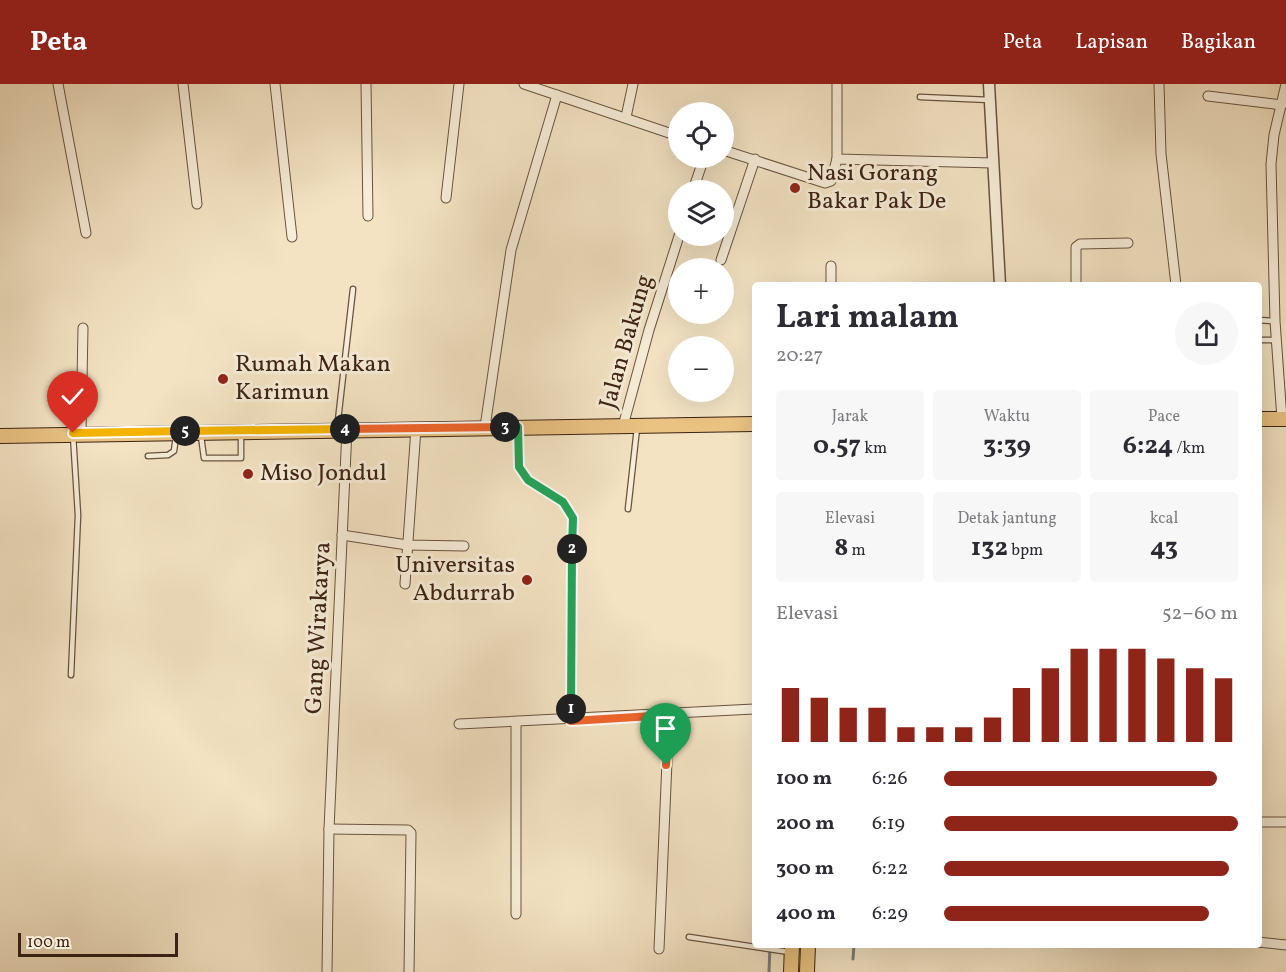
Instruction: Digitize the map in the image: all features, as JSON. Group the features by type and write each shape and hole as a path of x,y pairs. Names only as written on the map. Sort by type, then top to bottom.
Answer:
{"main road":[{"path":"1262,419 1284,419"},
{"path":"0,436 176,431 752,424"},
{"path":"791,972 792,948"},
{"path":"807,972 808,948"}],"street":[{"path":"58,84 86,233"},
{"path":"183,84 197,204"},
{"path":"276,84 292,237"},
{"path":"366,84 368,216"},
{"path":"446,198 459,84"},
{"path":"524,84 668,132"},
{"path":"626,117 633,84"},
{"path":"734,153 825,183 831,181 837,159 837,84"},
{"path":"989,84 1000,282"},
{"path":"1159,84 1161,154 1176,282"},
{"path":"1284,419 1275,321 1271,164 1274,135 1286,84"},
{"path":"485,427 511,250 557,95"},
{"path":"1208,96 1282,105"},
{"path":"722,258 755,159"},
{"path":"837,159 993,162"},
{"path":"1076,282 1076,247 1080,244 1128,243"},
{"name":"Jalan Bakung","path":"623,426 649,330 676,246"},
{"path":"831,266 831,282"},
{"path":"77,433 83,328"},
{"path":"405,584 416,428"},
{"name":"Gang Wirakarya","path":"327,972 329,829 342,535 342,429"},
{"path":"342,535 407,545 464,546"},
{"path":"459,724 571,721 752,710"},
{"path":"659,949 669,715"},
{"path":"516,723 516,914"},
{"path":"1262,822 1286,822"},
{"path":"329,829 408,830 411,833 409,972"},
{"path":"1262,942 1286,945"}],"lane":[{"path":"920,97 990,100"},
{"path":"342,429 353,289"},
{"path":"1262,320 1275,321"},
{"path":"1262,340 1277,340"},
{"path":"628,509 638,425"},
{"path":"518,427 519,467 528,480 563,502 573,518 571,721"},
{"path":"201,431 204,458 218,459 241,458 241,430"},
{"path":"148,456 168,455 174,451 176,431"},
{"path":"71,675 78,514 77,433"},
{"path":"689,937 762,950 792,948"}],"waterway":[{"path":"769,972 770,948"},
{"path":"853,959 854,948"}],"place":[{"name":"Nasi Gorang Bakar Pak De","path":"795,188"},
{"name":"Rumah Makan Karimun","path":"223,379"},
{"name":"Miso Jondul","path":"248,474"},
{"name":"Universitas Abdurrab","path":"527,580"}],"route":[{"path":"73,433 518,427 519,467 528,480 563,502 573,518 571,721 669,715 666,765"}]}
